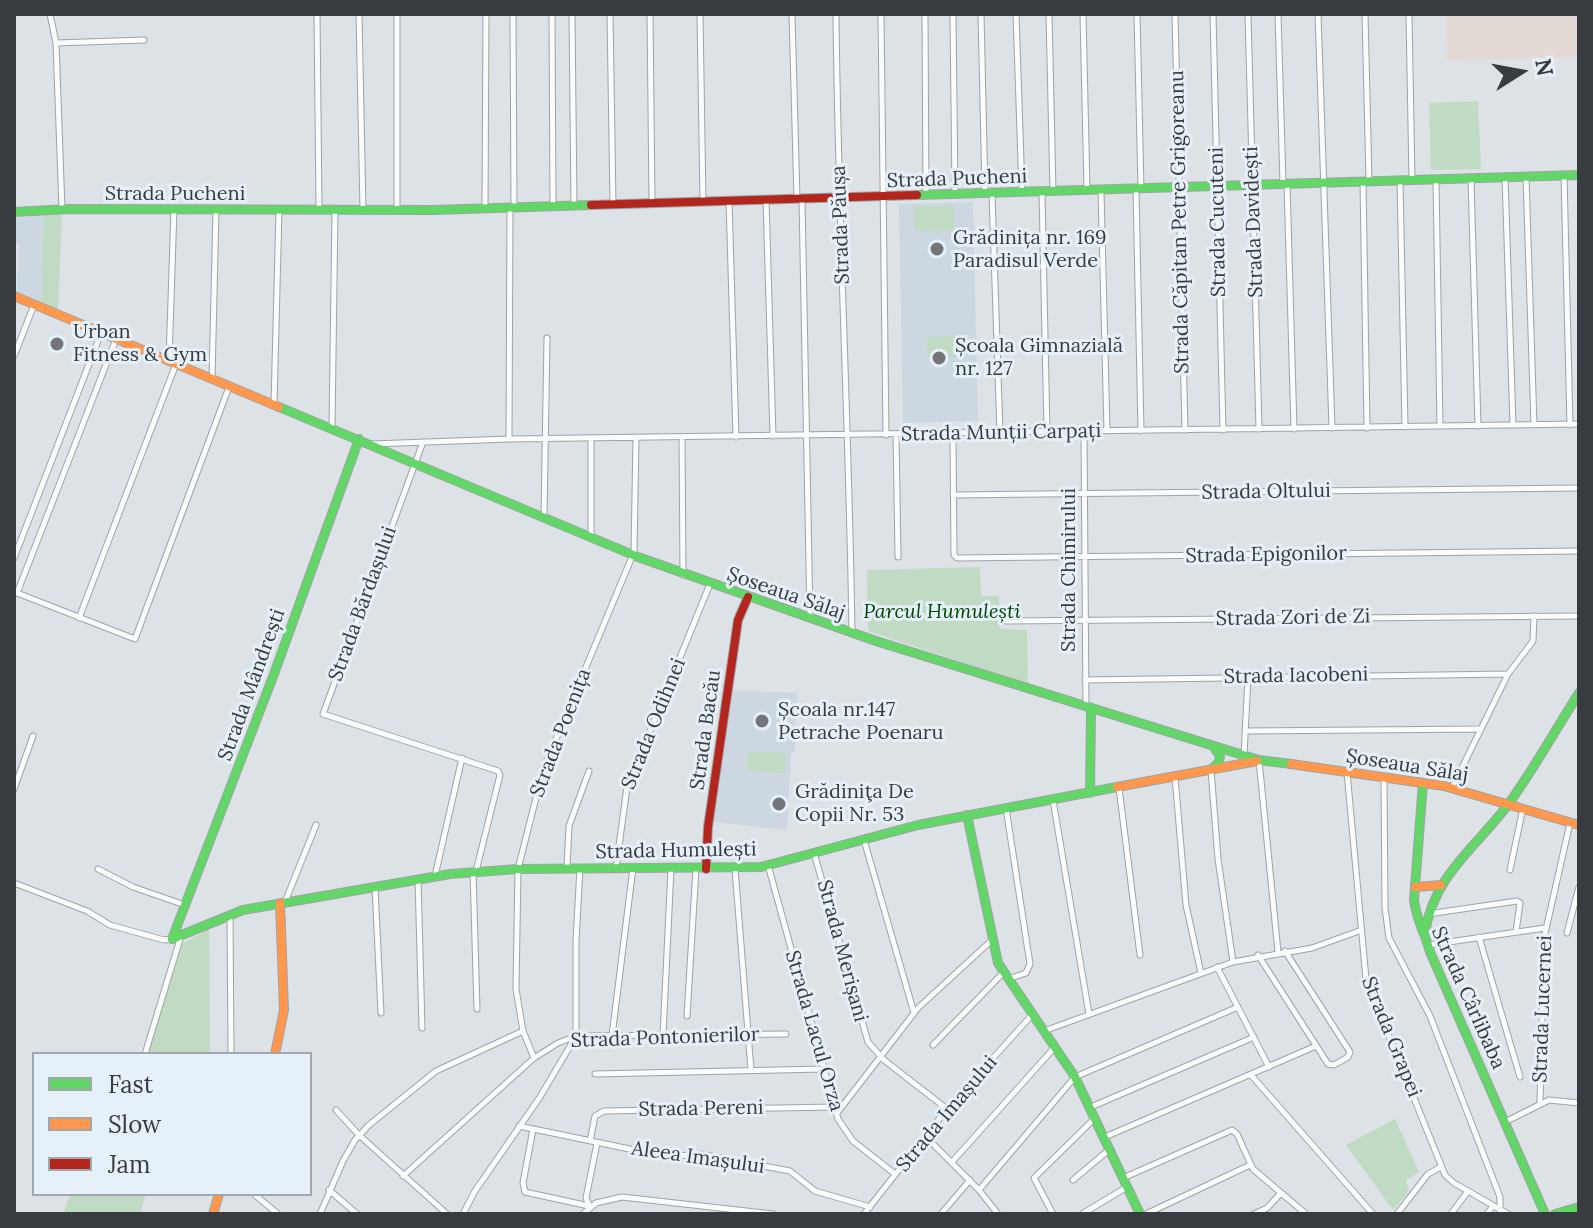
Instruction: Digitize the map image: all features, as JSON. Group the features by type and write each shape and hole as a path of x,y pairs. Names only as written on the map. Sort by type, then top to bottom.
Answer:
{"street":[{"path":"50,14 56,43 62,209"},
{"path":"317,14 319,210"},
{"path":"359,14 363,211"},
{"path":"397,14 397,210"},
{"path":"485,208 486,14"},
{"path":"509,439 513,14"},
{"path":"552,14 553,206"},
{"path":"572,14 574,205"},
{"path":"610,14 613,204"},
{"path":"650,14 652,203"},
{"path":"700,14 703,202"},
{"path":"792,14 808,436 810,619"},
{"name":"Strada Păușa","path":"836,14 852,633"},
{"path":"881,14 886,435"},
{"path":"925,14 926,196"},
{"path":"953,14 955,195"},
{"path":"981,14 1000,433"},
{"path":"1016,14 1022,193"},
{"path":"1049,14 1053,192"},
{"path":"1083,14 1087,191"},
{"path":"1137,14 1141,431"},
{"name":"Strada Căpitan Petre Grigoreanu","path":"1175,14 1185,430"},
{"name":"Strada Cucuteni","path":"1213,14 1223,430"},
{"name":"Strada Davidești","path":"1248,14 1259,429"},
{"path":"1278,14 1294,429"},
{"path":"1318,14 1332,428"},
{"path":"1365,14 1367,428"},
{"path":"1409,14 1412,181"},
{"path":"56,43 144,40"},
{"path":"1564,175 1570,425"},
{"name":"Strada Pucheni","path":"14,212 62,209 363,211 512,208 1579,175"},
{"path":"1505,177 1513,425"},
{"path":"1526,177 1534,425"},
{"path":"1471,179 1478,426"},
{"path":"1436,180 1440,426"},
{"path":"1400,181 1405,427"},
{"path":"1101,191 1107,431"},
{"path":"1042,193 1047,432"},
{"path":"766,200 773,436"},
{"path":"729,201 736,437"},
{"path":"79,618 173,362 174,209"},
{"path":"212,379 216,210"},
{"path":"274,404 279,210"},
{"path":"332,428 335,210"},
{"name":"Șoseaua Sălaj","path":"14,296 591,538 683,575 810,619 1259,760 1452,788 1575,823"},
{"path":"14,356 34,305"},
{"path":"14,558 101,333"},
{"path":"544,518 547,338"},
{"path":"116,339 17,593 135,639 230,386"},
{"name":"Strada Munții Carpați","path":"369,444 509,439 1579,424"},
{"name":"Strada Chimirului","path":"1084,432 1085,680 1090,793"},
{"path":"896,434 898,557"},
{"path":"953,434 953,495"},
{"path":"682,437 683,575"},
{"path":"633,555 636,438"},
{"name":"Strada Mândrești","path":"177,938 185,905 274,674 359,439"},
{"path":"591,439 591,538"},
{"path":"415,464 423,442"},
{"name":"Strada Bărdașului","path":"415,464 323,712 462,758"},
{"name":"Strada Oltului","path":"953,495 1579,488"},
{"name":"Strada Epigonilor","path":"953,495 954,557 1579,551"},
{"name":"Strada Poenița","path":"534,1058 523,1031 515,966 518,869 543,770 633,555"},
{"name":"Strada Odihnei","path":"616,868 627,787 710,584"},
{"name":"Strada Bacău","path":"701,869 738,620 748,597"},
{"path":"1452,788 1508,674 1533,641 1534,616"},
{"name":"Strada Zori de Zi","path":"1006,621 1579,616"},
{"name":"Strada Iacobeni","path":"1085,680 1508,674"},
{"path":"1244,755 1248,677"},
{"path":"1425,933 1427,914 1441,885 1509,804 1579,693"},
{"path":"1246,731 1479,729"},
{"path":"14,789 33,736"},
{"path":"1212,746 1219,752 1220,759 1211,770 1218,859 1233,962"},
{"path":"435,876 462,758 498,771 500,775 475,871 477,1009"},
{"path":"1259,760 1278,952"},
{"name":"Strada Humulești","path":"177,938 230,914 375,886 475,871 735,869 768,865 967,815 1259,760"},
{"path":"567,868 569,826 589,771"},
{"name":"Strada Grapei","path":"1347,772 1359,931 1363,969 1369,989 1441,1167 1448,1178 1508,1214"},
{"path":"1175,777 1186,905 1201,973"},
{"path":"1384,778 1385,908 1389,938 1430,1016 1500,1197 1500,1210"},
{"name":"Strada Cârlibaba","path":"1423,783 1415,887 1416,919 1425,933 1427,945 1545,1214"},
{"path":"1119,788 1140,955"},
{"path":"1053,800 1089,1014"},
{"path":"933,1045 1005,976 1026,973 1030,961 1006,808"},
{"path":"1510,870 1523,808"},
{"path":"967,815 992,940 1005,976 1075,1077 1140,1214"},
{"name":"Strada Lucernei","path":"1540,1103 1546,927 1575,823"},
{"path":"275,1052 284,1010 283,903 316,825"},
{"path":"864,840 914,1013"},
{"name":"Strada Merișani","path":"814,853 868,1042 947,1109"},
{"name":"Strada Lacul Orza","path":"768,865 844,1131 895,1174"},
{"path":"463,1214 576,1036 580,868"},
{"path":"612,1036 633,868"},
{"path":"98,869 133,887 185,905"},
{"path":"663,1035 671,869"},
{"path":"687,1016 701,869"},
{"path":"735,869 751,1070"},
{"path":"418,879 422,1028"},
{"path":"14,883 87,911 110,925 164,940 177,938 146,1052"},
{"path":"1415,887 1441,885"},
{"path":"375,886 381,1013"},
{"path":"1567,933 1579,887"},
{"path":"1427,914 1517,901 1520,903 1516,932"},
{"path":"230,914 231,1052"},
{"path":"1427,945 1546,927"},
{"path":"1044,1031 1217,967 1258,955 1318,946 1359,931"},
{"path":"1479,937 1520,1077"},
{"path":"836,1110 914,1013 992,940"},
{"path":"1258,955 1331,1066 1350,1055 1285,951"},
{"path":"1217,967 1269,1067"},
{"path":"979,1190 1075,1077 1238,1007"},
{"name":"Strada Imașului","path":"864,1214 947,1109 1032,1015"},
{"path":"320,1214 329,1190 359,1135 431,1074 523,1031"},
{"name":"Strada Pontonierilor","path":"403,1176 534,1058 576,1036 786,1034"},
{"path":"1091,1107 1254,1037"},
{"path":"1105,1137 1316,1046"},
{"path":"952,1162 1055,1047"},
{"path":"595,1074 824,1069"},
{"path":"1251,1075 1373,1214"},
{"path":"1505,1122 1554,1099 1579,1103"},
{"path":"336,1110 359,1135 447,1214"},
{"name":"Strada Pereni","path":"590,1141 595,1116 604,1111 836,1110"},
{"path":"1053,1214 1034,1178 1096,1117"},
{"name":"Aleea Imașului","path":"519,1126 668,1157 700,1154 790,1171 815,1191 870,1207"},
{"path":"533,1129 523,1183 525,1192 593,1205"},
{"path":"1082,1214 1125,1182 1227,1131 1235,1132 1250,1165 1306,1214"},
{"path":"925,1136 970,1180 998,1214"},
{"path":"593,1205 586,1198 597,1143"},
{"path":"1073,1180 1110,1149"},
{"path":"1146,1214 1250,1165"},
{"path":"1397,1214 1428,1174 1441,1167"},
{"path":"941,1214 970,1180"},
{"path":"329,1190 357,1214"},
{"path":"1451,1214 1468,1191"},
{"path":"1254,1214 1267,1208 1281,1193"},
{"path":"256,1196 278,1214"},
{"path":"583,1214 593,1205 611,1198 627,1197 773,1214"},
{"path":"1487,1214 1493,1206"},
{"path":"1555,1214 1579,1207"}],"shaded area":[{"path":"1446,14 1579,14 1579,57 1447,61"},
{"path":"973,202 978,421 903,423 899,204"},
{"path":"44,215 41,303 17,293 19,244 14,243 14,218"},
{"path":"733,690 797,693 787,830 714,822"}],"green space":[{"path":"1478,101 1481,169 1431,170 1429,103"},
{"path":"954,206 954,230 915,231 914,207"},
{"path":"62,213 58,311 41,303 44,215"},
{"path":"963,336 964,357 928,358 927,337"},
{"name":"Parcul Humulești","path":"980,567 981,596 999,596 1000,629 1027,630 1028,684 868,631 867,570"},
{"path":"748,751 785,753 785,773 747,771"},
{"path":"209,929 210,1052 147,1052 183,943"},
{"path":"1395,1119 1419,1172 1406,1180 1409,1191 1393,1210 1346,1145"},
{"path":"69,1196 145,1196 140,1214 63,1214"}],"traffic: fast":[{"path":"917,195 1579,175"},
{"path":"14,212 69,209 433,210 591,205"},
{"path":"279,407 638,557 876,641 1259,760 1291,764"},
{"path":"172,939 274,674 359,439"},
{"path":"1425,933 1437,894 1447,877 1510,802 1579,693"},
{"path":"1090,793 1091,709"},
{"path":"1213,746 1220,756 1213,768"},
{"path":"1423,783 1414,900 1417,913 1430,952 1545,1214"},
{"path":"172,939 243,910 450,874 518,869 761,867 918,825 1117,787"},
{"path":"967,815 998,963 1075,1077 1140,1214"},
{"path":"1555,1214 1579,1207"}],"traffic: slow":[{"path":"14,296 279,407"},
{"path":"1117,787 1257,761"},
{"path":"1291,764 1444,786 1579,825"},
{"path":"1415,887 1441,885"},
{"path":"275,1052 284,1010 280,903"},
{"path":"213,1214 218,1196"}],"traffic: jam":[{"path":"591,205 917,195"},
{"path":"706,869 708,827 738,620 748,597"}],"place":[{"name":"Grădinița nr. 169 Paradisul Verde","path":"937,249"},
{"name":"Urban Fitness & Gym","path":"57,344"},
{"name":"Școala Gimnazială nr. 127","path":"939,358"},
{"name":"Școala nr.147 Petrache Poenaru","path":"762,721"},
{"name":"Grădiniţa De Copii Nr. 53","path":"779,804"}]}
